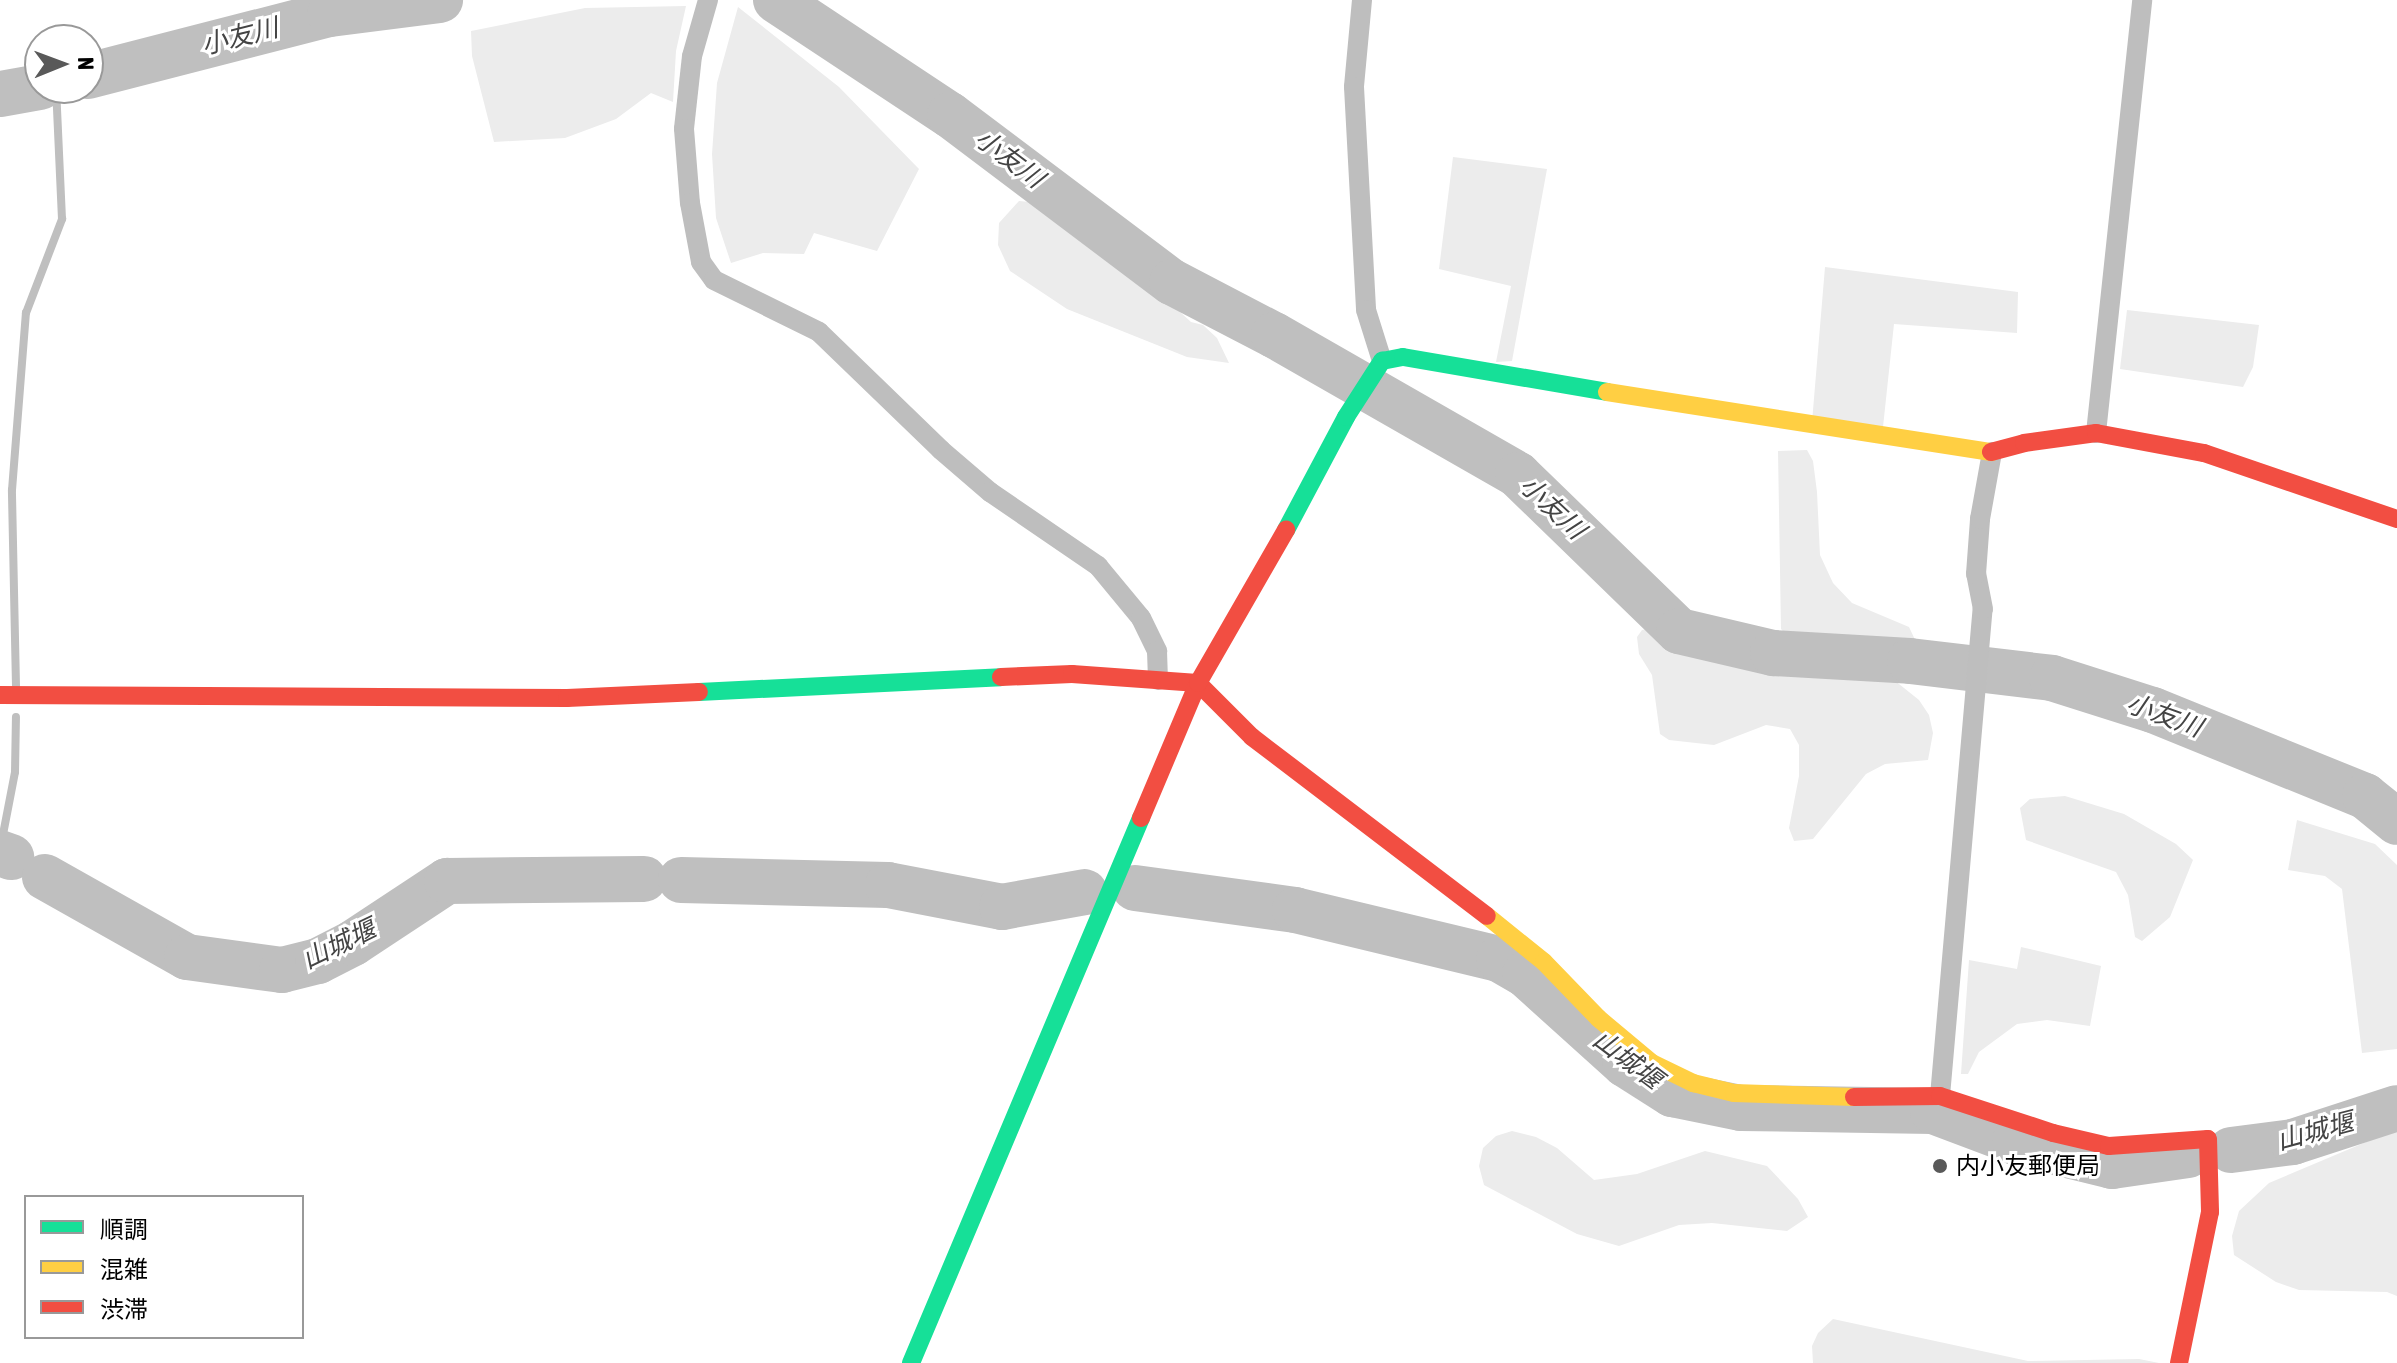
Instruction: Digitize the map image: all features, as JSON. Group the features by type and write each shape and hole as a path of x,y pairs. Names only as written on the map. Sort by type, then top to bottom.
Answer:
{"street":[{"path":"708,0 692,56 684,129 690,203 701,262 714,280 819,332 941,450 990,492 1098,566 1141,618 1157,651 1158,680"},
{"path":"1362,0 1354,87 1363,262 1366,310 1382,361"},
{"path":"2096,433 2142,0"},
{"path":"911,1363 1198,683 1277,548 1346,417 1382,361 1403,357 1802,425 1992,452 2024,443 2096,433 2204,453 2397,519"},
{"path":"1940,1096 1983,609 1976,574 1980,519 1992,452"},
{"path":"0,695 567,698 1072,674 1198,683 1252,737 1445,881 1544,962 1598,1018 1652,1063 1693,1083 1734,1093 1809,1097 1940,1096 2053,1133 2109,1146 2208,1139 2210,1212 2193,1308 2179,1363"}],"shaded area":[{"path":"686,6 676,51 673,102 651,93 616,119 565,138 494,142 472,56 471,31 585,8"},
{"path":"738,7 839,87 919,169 877,251 814,233 804,254 763,253 731,263 716,218 712,154 717,83"},
{"path":"1453,157 1547,169 1512,361 1496,362 1511,286 1439,269"},
{"path":"1019,201 1039,203 1131,267 1191,322 1203,325 1217,338 1229,363 1187,357 1067,309 1010,271 998,245 999,223"},
{"path":"1825,267 2018,292 2017,333 1894,324 1883,427 1812,422"},
{"path":"2127,310 2259,325 2253,367 2243,387 2120,369"},
{"path":"1807,450 1813,461 1817,492 1820,555 1833,583 1852,603 1909,627 1918,646 1878,650 1824,647 1792,641 1781,629 1778,451"},
{"path":"1659,627 1673,647 1715,661 1889,676 1919,700 1929,715 1933,733 1928,760 1885,764 1866,774 1813,839 1794,841 1789,828 1799,776 1799,745 1790,729 1766,725 1714,745 1669,740 1660,734 1652,675 1639,654 1637,637 1642,630"},
{"path":"2065,796 2124,814 2176,844 2193,860 2170,917 2142,941 2135,937 2128,895 2116,872 2026,840 2020,808 2030,799"},
{"path":"2297,820 2375,844 2397,865 2397,1049 2362,1053 2342,889 2325,876 2288,870"},
{"path":"2021,947 2101,966 2090,1026 2047,1020 2017,1024 1979,1052 1968,1074 1961,1074 1969,960 2017,969"},
{"path":"2397,1129 2397,1296 2387,1292 2299,1290 2276,1282 2234,1255 2232,1236 2239,1211 2269,1183"},
{"path":"1512,1131 1536,1137 1557,1148 1594,1180 1637,1174 1705,1151 1767,1166 1798,1199 1808,1217 1787,1231 1712,1223 1679,1225 1619,1246 1577,1234 1484,1185 1479,1166 1483,1148 1496,1136"},
{"path":"1833,1319 2028,1361 2139,1359 2159,1363 1813,1363 1812,1346 1818,1333"}],"waterway":[{"name":"小友川","path":"104,72 330,14 440,0"},
{"name":"小友川","path":"776,0 950,115 1172,282 1274,335 1518,475 1679,631 1773,653 1910,661 2052,678 2153,710 2365,796 2397,822"},
{"name":"小友川","path":"0,94 24,90"},
{"path":"16,686 12,490 26,313 62,219 57,104"},
{"path":"0,850 15,772 16,717"},
{"name":"山城堰","path":"0,853 11,857"},
{"name":"山城堰","path":"45,877 187,957 282,970 318,961 353,943 447,881 644,879"},
{"name":"山城堰","path":"681,880 888,885 1002,907 1085,892"},
{"name":"山城堰","path":"1135,888 1295,910 1499,959 1525,974 1625,1064 1672,1094 1741,1108 1933,1111 2015,1142 2112,1166 2188,1155"},
{"name":"山城堰","path":"2231,1150 2293,1142 2397,1108"}],"traffic: fast":[{"path":"1286,530 1346,417 1382,361 1403,357 1607,392"},
{"path":"699,692 1001,677"},
{"path":"911,1363 1141,818"}],"traffic: slow":[{"path":"1607,392 1991,452"},
{"path":"1487,916 1544,962 1598,1018 1652,1063 1693,1083 1734,1093 1854,1097"}],"traffic: jam":[{"path":"1991,452 2024,443 2096,433 2204,453 2397,519"},
{"path":"1141,818 1198,683 1286,530"},
{"path":"1001,677 1072,674 1198,683 1252,737 1487,916"},
{"path":"0,695 567,698 699,692"},
{"path":"1854,1097 1940,1096 2053,1133 2109,1146 2208,1139 2210,1212 2179,1363"}],"place":[{"name":"内小友郵便局","path":"1940,1166"}]}
